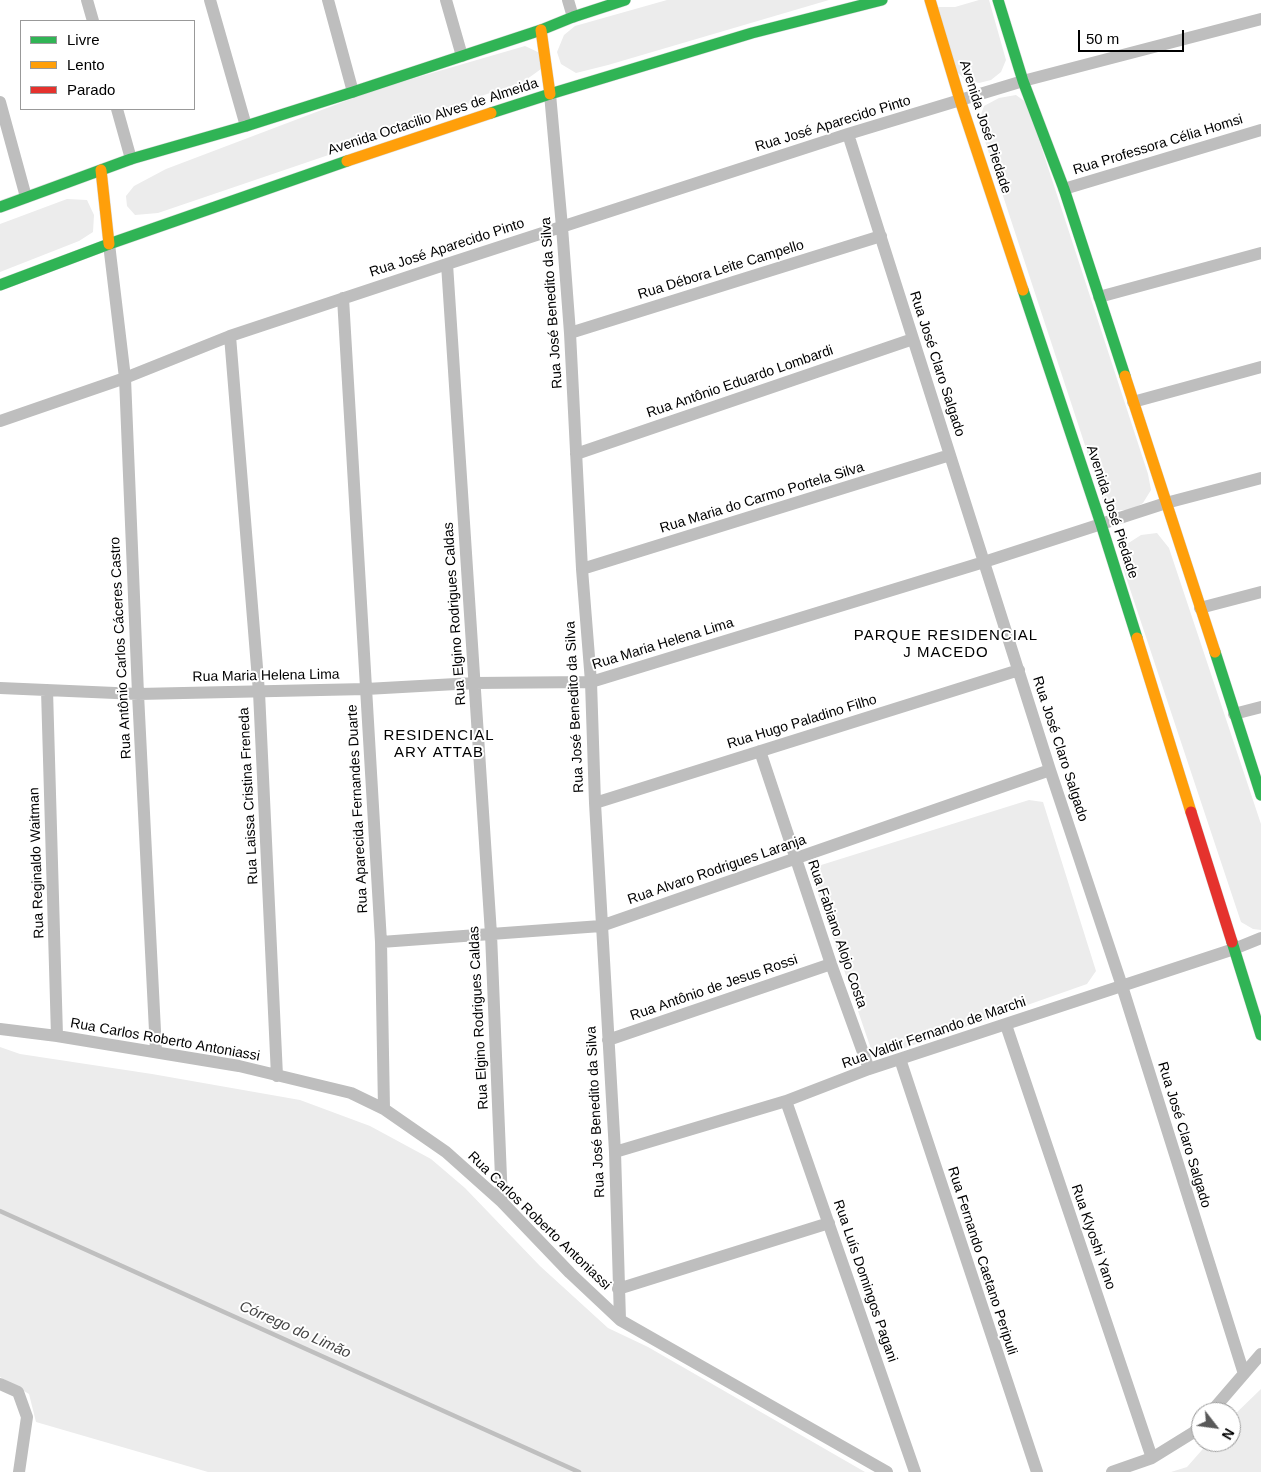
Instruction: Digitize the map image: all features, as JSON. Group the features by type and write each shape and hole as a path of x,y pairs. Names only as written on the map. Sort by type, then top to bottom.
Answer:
{"main road":[{"path":"0,207 131,159 246,126 353,92 542,30 573,17 624,0"},
{"name":"Avenida Octacilio Alves de Almeida","path":"0,285 108,244 312,172 550,94 752,33 882,0"},
{"name":"Avenida José Piedade","path":"930,0 960,100 1100,524 1261,1034"},
{"path":"998,0 1023,81 1064,189 1261,795"},
{"path":"542,30 550,94"},
{"path":"102,170 108,244"}],"street":[{"path":"86,0 92,20"},
{"path":"210,0 246,126"},
{"path":"328,0 353,92"},
{"path":"446,0 462,56"},
{"path":"568,0 573,17"},
{"name":"Rua José Aparecido Pinto","path":"0,421 125,378 230,336 342,298 848,134 1023,81 1261,19"},
{"name":"Rua José Benedito da Silva","path":"550,94 570,333 582,569 591,682 601,926 615,1152 620,1320"},
{"path":"0,102 26,197"},
{"path":"117,110 131,159"},
{"name":"Rua Professora Célia Homsi","path":"1064,189 1261,130"},
{"name":"Rua José Claro Salgado","path":"848,134 1050,770 1122,986 1244,1374"},
{"name":"Rua Débora Leite Campello","path":"570,333 880,236"},
{"name":"Rua Antônio Carlos Cáceres Castro","path":"108,244 125,378 138,694 156,1051"},
{"path":"1099,297 1261,253"},
{"name":"Rua Elgino Rodrigues Caldas","path":"447,264 491,934 502,1202"},
{"name":"Rua Aparecida Fernandes Duarte","path":"342,298 381,942 384,1108"},
{"name":"Rua Laissa Cristina Freneda","path":"230,336 260,692 277,1076"},
{"name":"Rua Antônio Eduardo Lombardi","path":"576,454 913,339"},
{"path":"1133,402 1261,367"},
{"name":"Rua Maria do Carmo Portela Silva","path":"582,569 950,455"},
{"name":"Rua Maria Helena Lima","path":"0,688 138,694 366,689 474,683 591,682 984,562 1166,503 1261,478"},
{"path":"1200,608 1261,592"},
{"name":"Rua Hugo Paladino Filho","path":"595,803 1018,670"},
{"name":"Rua Reginaldo Waitman","path":"47,690 57,1036"},
{"path":"1234,714 1261,707"},
{"name":"Rua Fabiano Alojo Costa","path":"760,751 831,964 869,1069"},
{"name":"Rua Alvaro Rodrigues Laranja","path":"381,942 601,926 1050,770"},
{"name":"Rua Valdir Fernando de Marchi","path":"615,1152 786,1100 869,1069 1234,949 1261,938"},
{"name":"Rua Antônio de Jesus Rossi","path":"608,1040 831,964"},
{"name":"Rua Klyoshi Yano","path":"1006,1024 1152,1458"},
{"name":"Rua Carlos Roberto Antoniassi","path":"0,1029 156,1051 239,1066 351,1093 384,1108 446,1152 502,1202 570,1273 620,1320 887,1472"},
{"name":"Rua Fernando Caetano Peripuli","path":"900,1059 1037,1472"},
{"name":"Rua Luís Domingos Pagani","path":"786,1100 915,1472"},
{"path":"618,1289 830,1223"},
{"path":"1220,1402 1261,1354"},
{"path":"0,1384 18,1392 28,1417 19,1472"},
{"path":"1112,1472 1152,1458 1191,1434"}],"shaded area":[{"path":"667,0 829,0 576,73 561,64 557,52 564,35 575,26"},
{"path":"979,0 989,0 1006,60 1001,72 991,80 979,83 966,80 957,72 938,7 955,7"},
{"path":"525,46 540,53 541,69 523,82 484,95 452,113 158,213 135,215 127,206 126,196 134,186 166,169 377,89"},
{"path":"1016,95 1027,103 1148,474 1151,490 1143,503 1131,510 1115,510 1103,500 982,132 980,117 984,106 999,98"},
{"path":"67,199 87,200 94,215 93,232 79,241 0,272 0,224"},
{"path":"1157,533 1169,548 1261,824 1261,930 1253,929 1241,922 1124,571 1121,554 1127,544 1141,535"},
{"path":"1029,800 1043,802 1096,971 1087,984 888,1054 871,1049 812,876 818,866"},
{"path":"0,1047 20,1054 152,1074 300,1100 370,1126 431,1159 465,1188 540,1266 608,1328 648,1347 865,1472 208,1472 36,1422 29,1394 0,1377"},
{"path":"1261,1389 1261,1472 1171,1472 1187,1467 1200,1452 1241,1452 1241,1408"}],"waterway":[{"name":"Córrego do Limão","path":"0,1211 579,1472"}],"traffic: fast":[{"path":"0,207 131,159 246,126 353,92 541,30 625,0"},
{"path":"491,113 752,33 882,0"},
{"path":"998,0 1023,81 1064,189 1125,376"},
{"path":"0,285 109,244 347,161"},
{"path":"1023,290 1137,638"},
{"path":"1215,652 1261,795"},
{"path":"1232,942 1261,1035"}],"traffic: slow":[{"path":"930,0 960,100 1023,290"},
{"path":"541,30 550,94"},
{"path":"347,161 491,113"},
{"path":"101,170 109,244"},
{"path":"1125,376 1215,652"},
{"path":"1137,638 1191,812"}],"traffic: jam":[{"path":"1191,812 1232,942"}],"district":[{"name":"PARQUE RESIDENCIAL J MACEDO","path":"946,644"},
{"name":"RESIDENCIAL ARY ATTAB","path":"439,744"}]}
